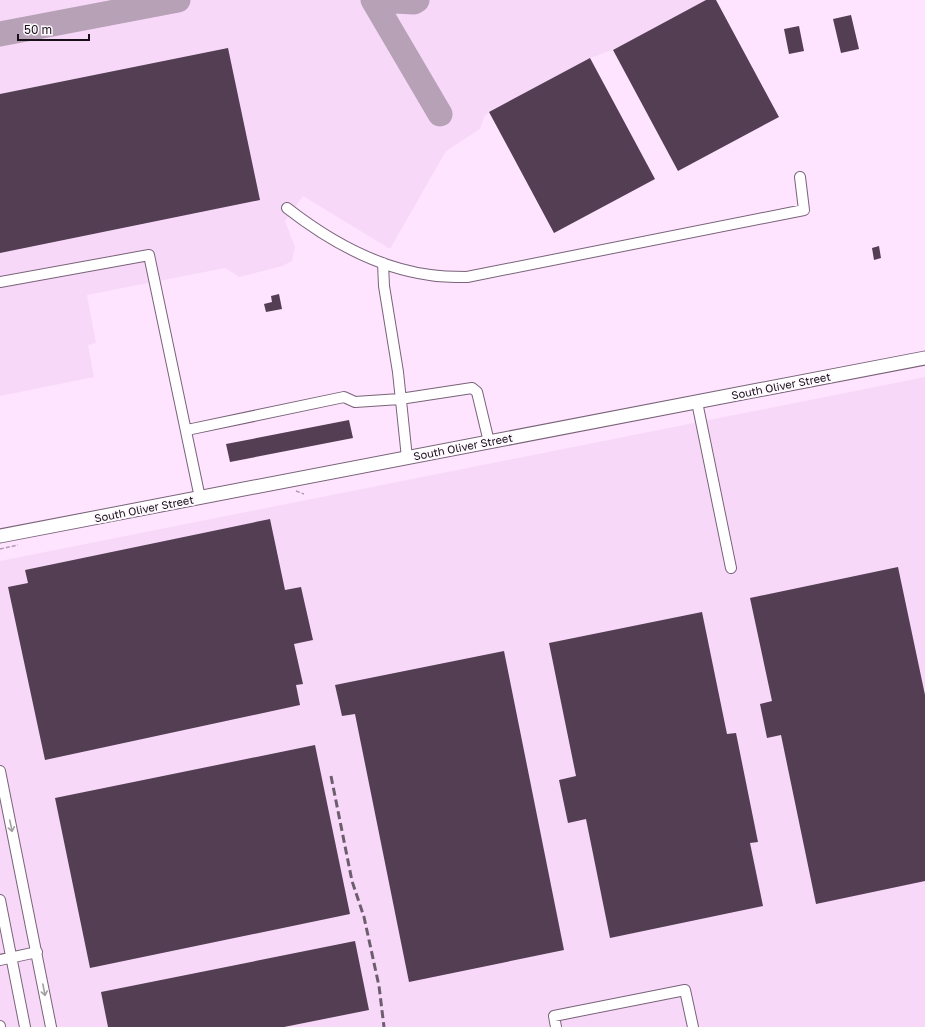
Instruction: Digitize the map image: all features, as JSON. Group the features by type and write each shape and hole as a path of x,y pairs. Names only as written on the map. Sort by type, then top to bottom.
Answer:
{"main road":[{"name":"South Oliver Street","path":"0,536 925,358"}],"lane":[{"path":"287,208 315,230 342,245 383,264 429,275 467,277 804,210 800,177"},
{"path":"0,282 149,255 187,430 200,498"},
{"path":"383,264 384,286 398,372 407,458"},
{"path":"187,430 344,397 355,402 400,399 472,388 477,392 489,442"},
{"path":"697,402 731,568"},
{"path":"0,771 2,788 37,952 51,1027"},
{"path":"0,900 25,1027"},
{"path":"0,960 37,952"},
{"path":"556,1027 554,1016 685,990 693,1027"}],"shaded area":[{"path":"0,0 710,0 615,49 590,58 489,112 484,117 480,129 446,151 390,249 303,196 285,221 295,247 292,261 282,266 239,277 225,268 87,295 96,343 88,345 94,377 0,396"},
{"path":"925,377 925,1027 0,1027 0,561"}],"building":[{"path":"706,0 716,0 779,117 678,171 613,50"},
{"path":"851,15 859,49 841,53 833,19"},
{"path":"799,26 804,51 789,54 784,29"},
{"path":"228,48 260,200 0,253 0,94"},
{"path":"590,58 655,179 554,233 489,112"},
{"path":"879,246 881,258 874,260 872,248"},
{"path":"279,294 282,309 266,312 264,304 272,302 271,296"},
{"path":"349,420 353,438 230,462 226,444"},
{"path":"270,519 285,590 301,587 313,640 294,644 303,684 296,685 300,705 45,760 8,587 28,583 25,570"},
{"path":"898,567 925,695 925,881 816,904 781,735 767,738 760,704 772,701 750,598"},
{"path":"702,612 727,734 736,733 758,842 750,843 763,906 610,938 586,819 568,823 559,780 576,776 549,643"},
{"path":"504,651 564,950 409,982 355,714 342,716 335,685"},
{"path":"315,745 350,914 90,968 55,798"},
{"path":"355,941 369,1010 284,1027 108,1027 101,992"}],"taxiway":[{"path":"0,34 178,0"},
{"path":"373,0 440,114"},
{"path":"377,0 414,2 417,0"}],"railway":[{"path":"331,776 352,881 364,917 379,986 384,1027"}]}
